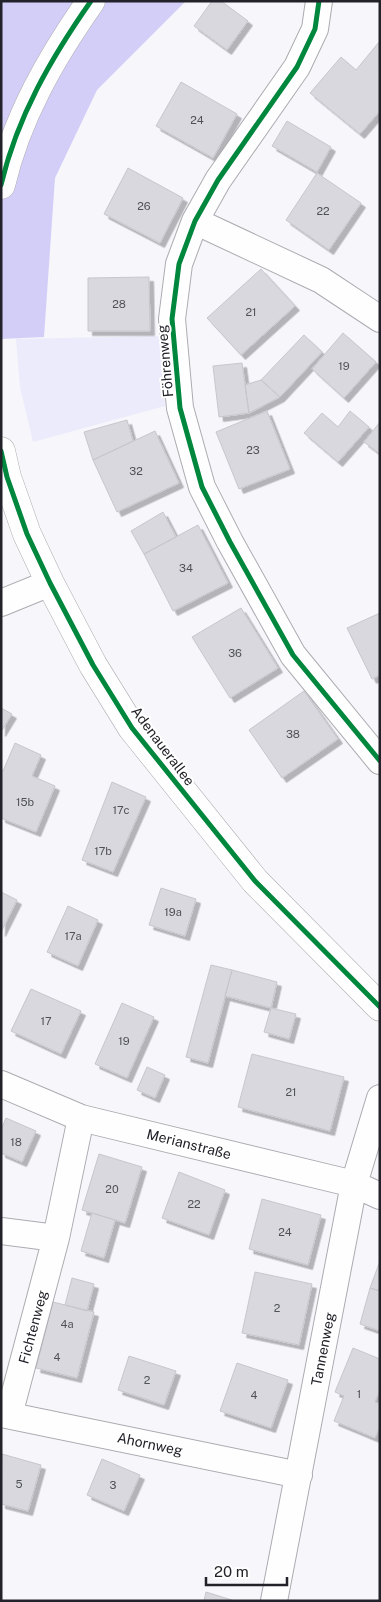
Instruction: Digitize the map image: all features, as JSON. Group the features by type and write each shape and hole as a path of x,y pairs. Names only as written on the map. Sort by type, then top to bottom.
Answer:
{"main road":[{"path":"1,185 6,164 30,100 63,41 91,1"},
{"name":"Adenauerallee","path":"1,451 7,476 28,534 50,583 93,665 132,728 255,881 380,1007"}],"street":[{"name":"Föhrenweg","path":"319,1 315,29 297,67 218,180 195,221 179,264 172,320 180,408 202,487 230,542 293,655 380,761"},
{"path":"195,221 321,280 380,319"},
{"path":"1,602 50,583"},
{"name":"Merianstraße","path":"1,1084 81,1118 354,1184 380,1196"},
{"name":"Tannenweg","path":"274,1601 354,1184 380,1098"},
{"name":"Fichtenweg","path":"5,1414 56,1238 81,1118"},
{"path":"1,1232 56,1238"},
{"name":"Ahornweg","path":"5,1414 299,1475"}],"shaded area":[{"path":"1,1 186,1 97,90 55,178 44,337 1,339"},
{"path":"161,336 165,406 33,442 20,387 16,339"}],"building":[{"path":"212,1 221,1 248,21 227,50 194,26"},
{"path":"379,42 380,111 360,134 310,93 341,57 356,70"},
{"path":"181,82 237,114 213,158 156,126"},
{"path":"287,121 331,147 317,172 272,146"},
{"path":"128,168 183,198 160,243 104,214"},
{"path":"317,173 361,203 329,250 286,220"},
{"path":"261,269 295,306 241,355 207,318"},
{"path":"149,277 150,331 88,331 88,278"},
{"path":"343,333 376,362 344,398 312,369"},
{"path":"304,335 322,352 280,397 261,380"},
{"path":"242,363 249,413 219,417 213,366"},
{"path":"261,380 280,397 249,413 245,385"},
{"path":"267,411 290,469 239,489 216,432"},
{"path":"350,411 369,427 338,462 304,433 322,413 338,427"},
{"path":"127,420 133,441 93,460 84,432"},
{"path":"380,422 380,454 364,442"},
{"path":"155,431 179,483 117,512 93,460"},
{"path":"163,512 176,537 144,554 131,531"},
{"path":"198,525 228,583 173,611 144,554"},
{"path":"241,608 278,668 230,698 192,637"},
{"path":"380,613 380,675 372,679 347,628"},
{"path":"304,691 338,739 282,778 249,730"},
{"path":"1,708 12,714 1,732"},
{"path":"15,743 41,755 32,776 55,786 36,832 1,818 1,770 3,771"},
{"path":"112,782 146,797 113,872 82,860"},
{"path":"161,888 196,899 185,936 149,925"},
{"path":"1,892 17,900 1,932"},
{"path":"68,906 98,920 78,966 47,952"},
{"path":"211,965 232,970 208,1063 186,1057"},
{"path":"232,970 277,982 271,1008 225,996"},
{"path":"31,989 81,1011 61,1054 11,1031"},
{"path":"122,1003 154,1017 127,1078 95,1064"},
{"path":"271,1008 296,1014 289,1039 264,1032"},
{"path":"252,1054 344,1077 330,1131 238,1107"},
{"path":"147,1067 165,1075 155,1098 137,1090"},
{"path":"6,1118 36,1131 22,1162 1,1153 1,1130"},
{"path":"99,1154 142,1167 125,1223 82,1210"},
{"path":"179,1172 225,1190 209,1235 162,1218"},
{"path":"262,1199 321,1215 308,1265 249,1249"},
{"path":"92,1213 115,1220 104,1258 81,1251"},
{"path":"380,1261 380,1291 370,1288"},
{"path":"255,1272 312,1284 299,1345 242,1333"},
{"path":"72,1278 94,1284 87,1311 65,1305"},
{"path":"370,1288 380,1291 380,1331 360,1324"},
{"path":"53,1302 94,1312 77,1378 36,1368"},
{"path":"353,1348 380,1359 380,1390 375,1402 380,1404 380,1427 375,1438 334,1421 344,1396 335,1392"},
{"path":"129,1356 176,1371 164,1405 118,1390"},
{"path":"237,1363 288,1380 271,1428 220,1411"},
{"path":"2,1454 41,1465 28,1511 1,1504"},
{"path":"102,1459 140,1475 124,1511 87,1495"},
{"path":"206,1592 235,1601 204,1601"}],"cycle path":[{"path":"1,185 16,136 37,89 62,44 91,1"},
{"path":"319,1 315,29 297,67 218,180 195,221 179,264 172,319 180,408 202,487 230,542 293,655 380,761"},
{"path":"1,451 7,477 27,534 50,583 93,665 132,728 255,881 380,1007"}]}
